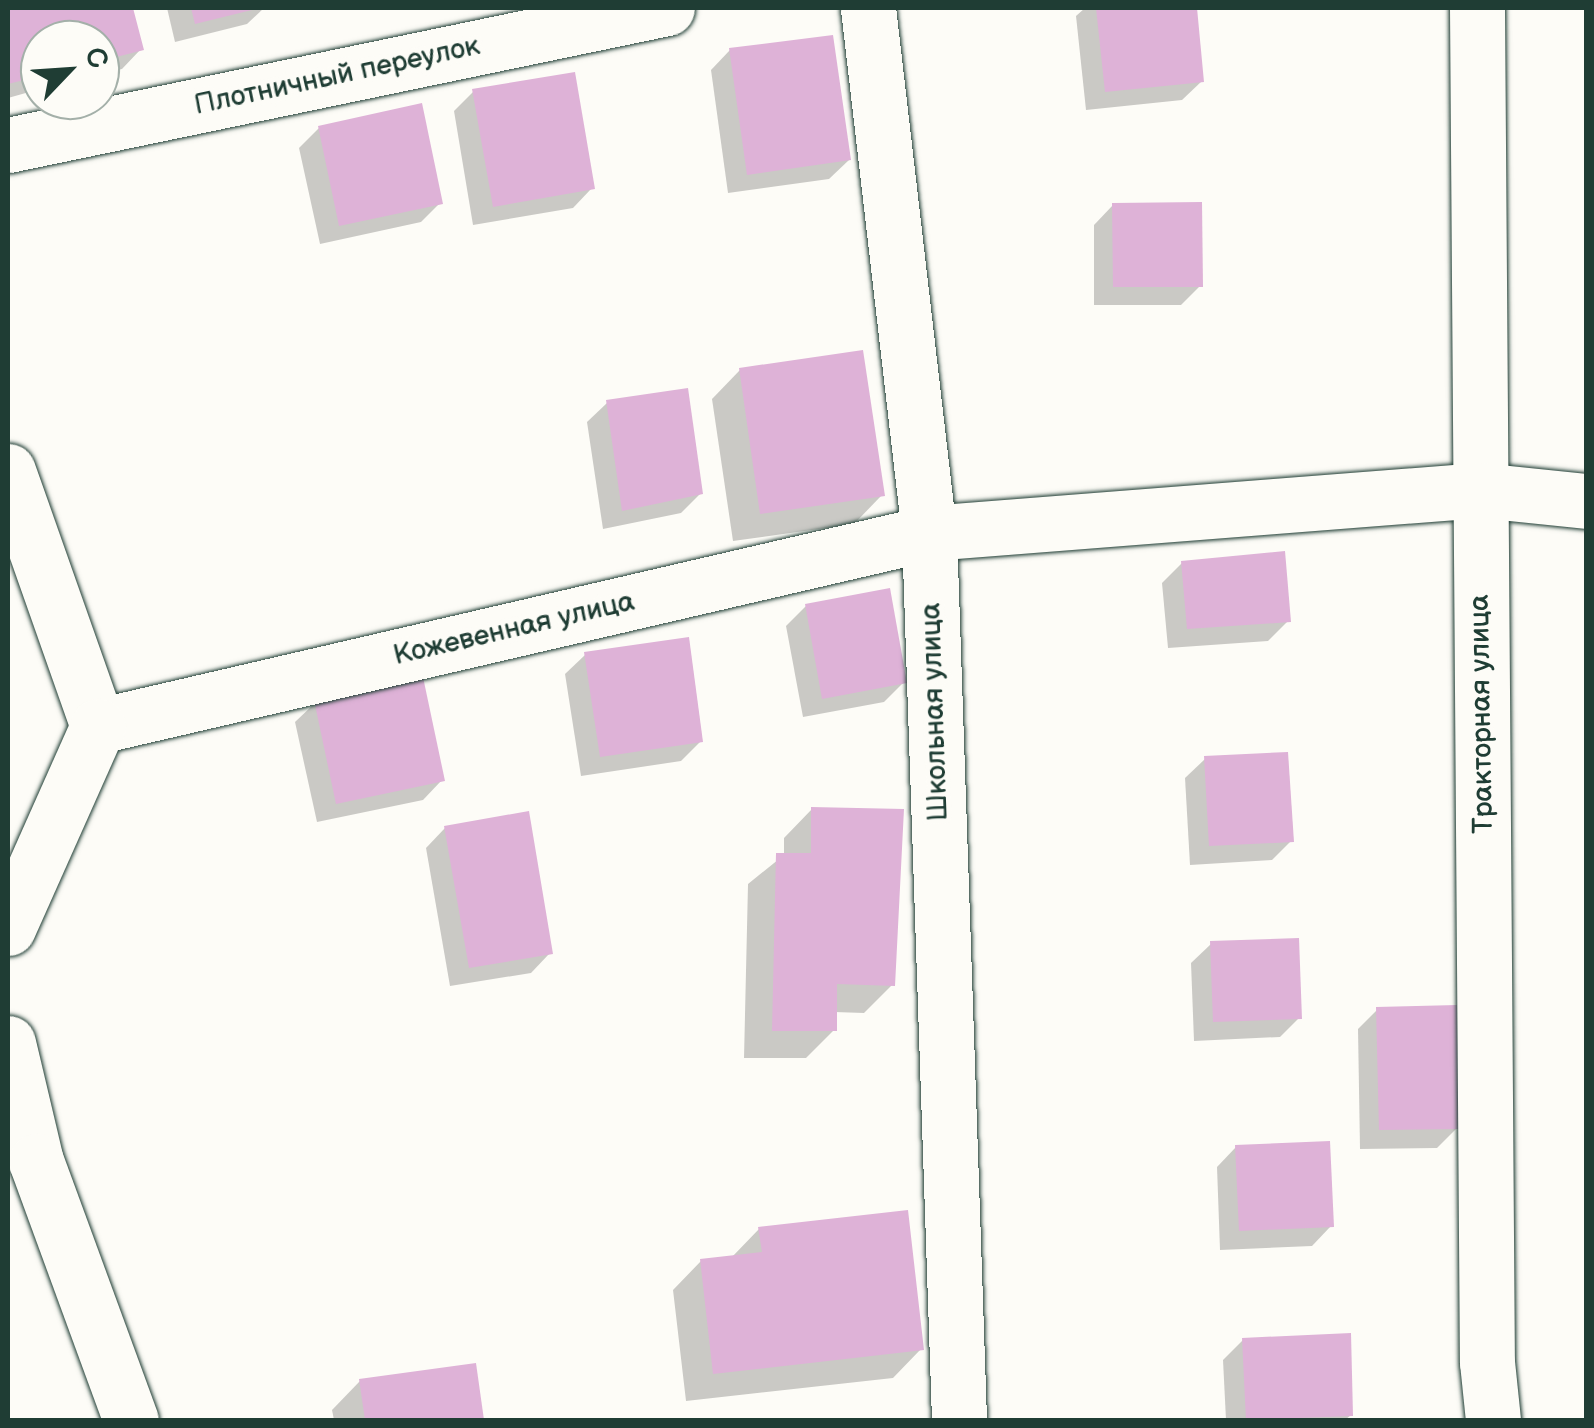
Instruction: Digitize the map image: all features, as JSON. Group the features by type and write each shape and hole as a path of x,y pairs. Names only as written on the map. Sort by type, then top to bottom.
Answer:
{"street":[{"name":"Плотничный переулок","path":"8,146 667,8"},
{"name":"Школьная улица","path":"868,8 929,533 959,1420"},
{"name":"Тракторная улица","path":"1477,8 1493,1420"},
{"path":"8,471 98,726 8,928"},
{"name":"Кожевенная улица","path":"98,726 929,533 1480,490 1586,501"},
{"path":"8,1042 36,1160 131,1420"}],"building":[{"path":"8,8 133,8 144,50 120,56 120,20 20,20 20,81 8,84"},
{"path":"191,8 255,8 256,9 195,24"},
{"path":"1096,8 1197,8 1204,82 1105,92"},
{"path":"833,35 851,160 747,175 729,48"},
{"path":"575,72 595,189 493,207 472,89"},
{"path":"422,103 443,204 339,226 318,126"},
{"path":"1202,202 1203,287 1113,287 1112,203"},
{"path":"863,350 885,496 760,514 739,368"},
{"path":"688,388 703,494 622,511 606,400"},
{"path":"1285,551 1291,622 1187,629 1181,561"},
{"path":"890,588 907,683 822,699 805,604"},
{"path":"689,637 703,742 600,757 584,652"},
{"path":"423,677 445,781 336,804 314,700"},
{"path":"1288,752 1294,842 1209,846 1204,756"},
{"path":"811,807 904,809 895,986 837,984 837,1031 772,1031 776,853 811,853"},
{"path":"529,811 553,954 469,968 444,826"},
{"path":"1299,938 1302,1019 1213,1022 1210,941"},
{"path":"1457,1005 1460,1129 1379,1130 1376,1007"},
{"path":"1330,1141 1334,1227 1239,1231 1235,1145"},
{"path":"908,1210 924,1350 713,1374 700,1259 762,1252 758,1227"},
{"path":"1351,1333 1353,1416 1246,1420 1242,1338"},
{"path":"476,1363 484,1420 365,1420 359,1379"}]}
